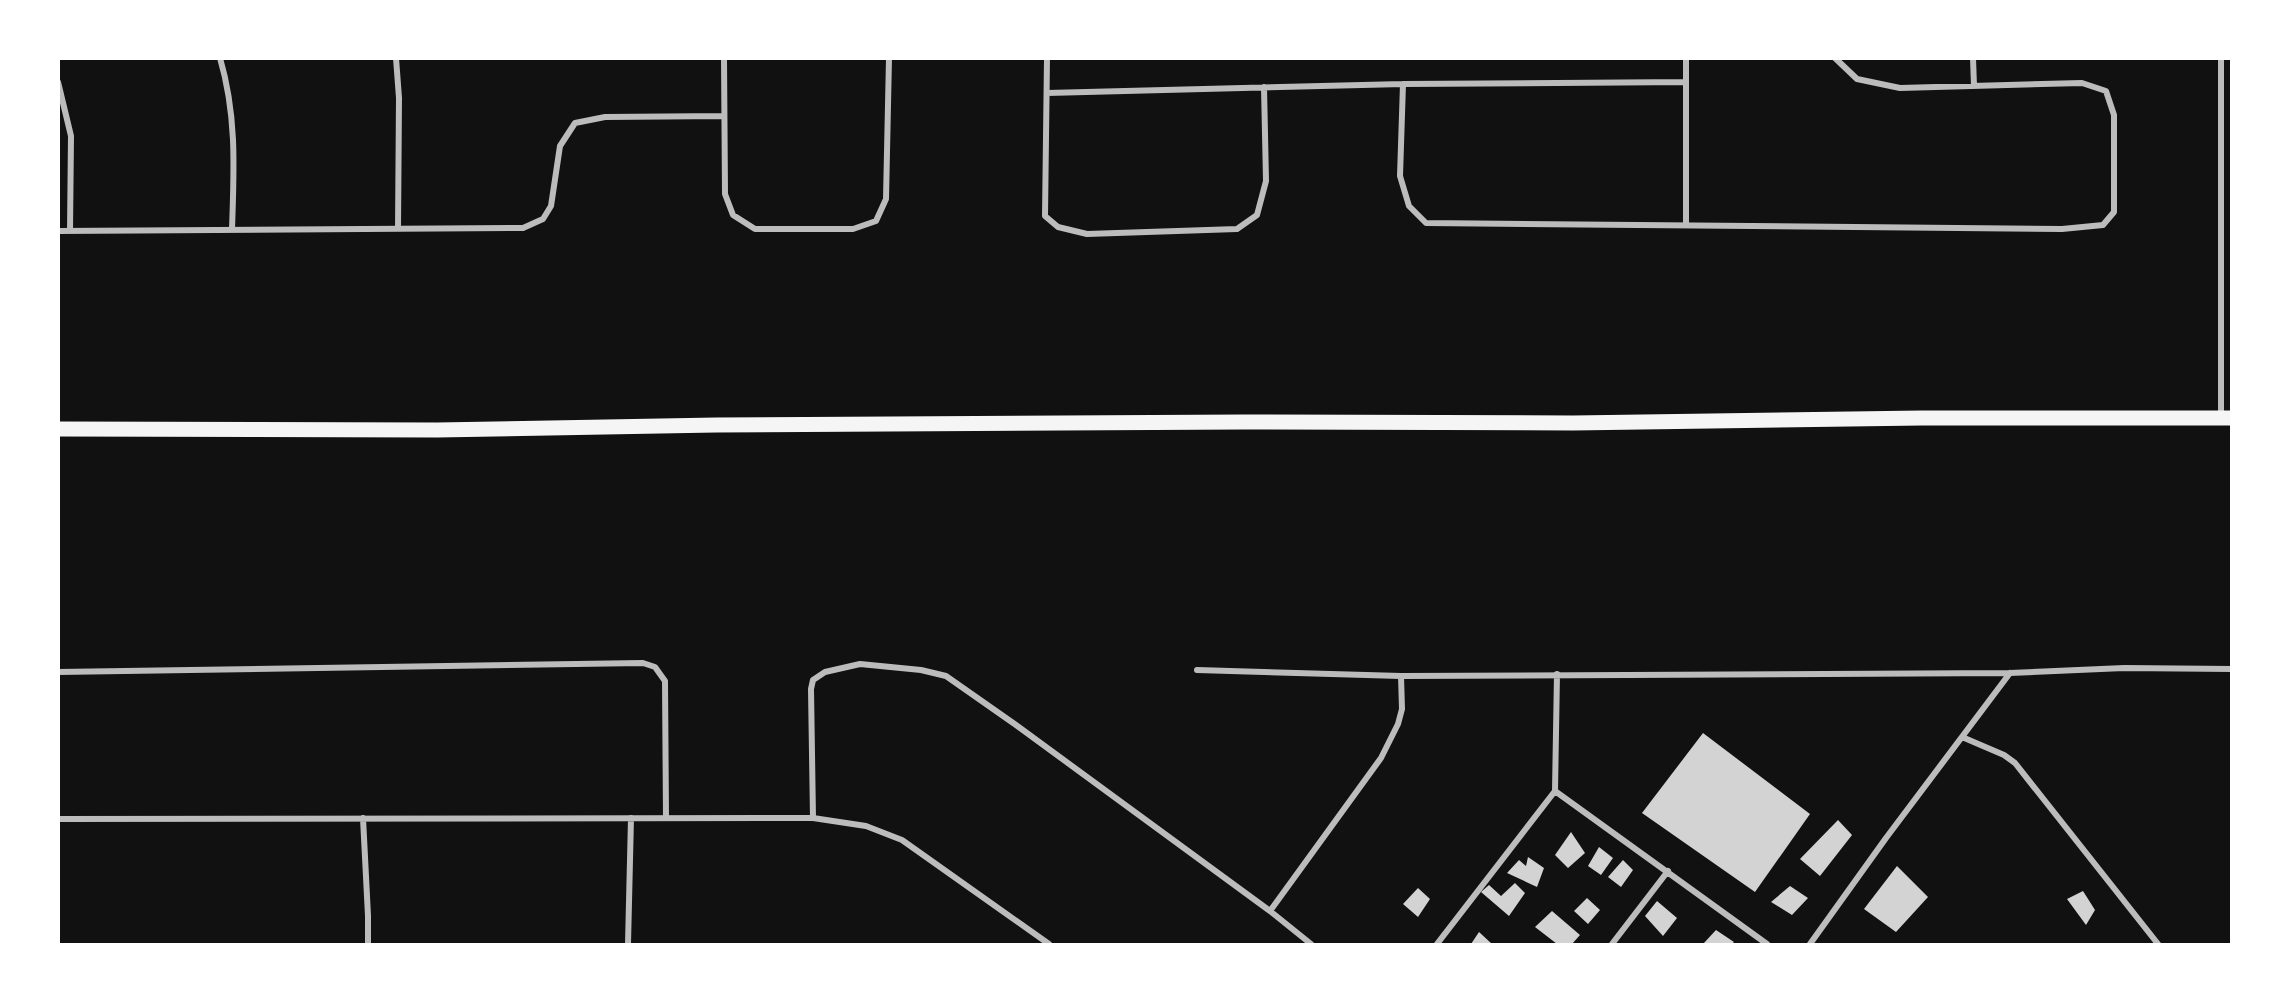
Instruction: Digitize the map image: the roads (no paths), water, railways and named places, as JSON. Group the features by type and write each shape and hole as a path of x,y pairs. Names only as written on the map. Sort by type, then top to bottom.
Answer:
{"main road":[{"path":"58,429 425,430 728,424 1573,423 1922,418 2226,418"}],"street":[{"path":"220,58 229,88 235,150 232,230"},
{"path":"396,58 399,98 398,228"},
{"path":"724,58 724,194 733,215 755,229 853,229 876,221 886,199 889,58"},
{"path":"1047,58 1045,216 1058,227 1087,234 1237,229 1257,214 1266,181 1264,87"},
{"path":"1686,58 1686,225"},
{"path":"1403,84 1400,176 1409,206 1426,223 2062,229 2103,225 2114,212 2114,115 2106,91 2082,83 1900,88 1857,79 1835,58"},
{"path":"1973,58 1974,86"},
{"path":"2221,58 2226,418"},
{"path":"58,82 71,136 70,231"},
{"path":"1047,93 1403,84 1686,82"},
{"path":"58,231 523,228 543,219 551,206 560,146 575,123 605,117 724,116"},
{"path":"58,672 643,663 655,667 665,681 666,818"},
{"path":"813,818 811,689 813,680 825,672 860,664 921,670 946,676 1270,911 1311,945"},
{"path":"1197,670 1401,675 2010,673 2124,668 2232,669"},
{"path":"1810,945 1886,838 2010,673"},
{"path":"1437,945 1555,791 1557,674"},
{"path":"1270,911 1382,758 1398,724 1402,709 1401,675"},
{"path":"1962,737 2004,755 2015,763 2158,945"},
{"path":"1555,791 1767,945"},
{"path":"363,818 368,945"},
{"path":"628,945 631,818"},
{"path":"58,819 813,818 866,826 902,840 1049,945"},
{"path":"1612,945 1668,871"}]}
